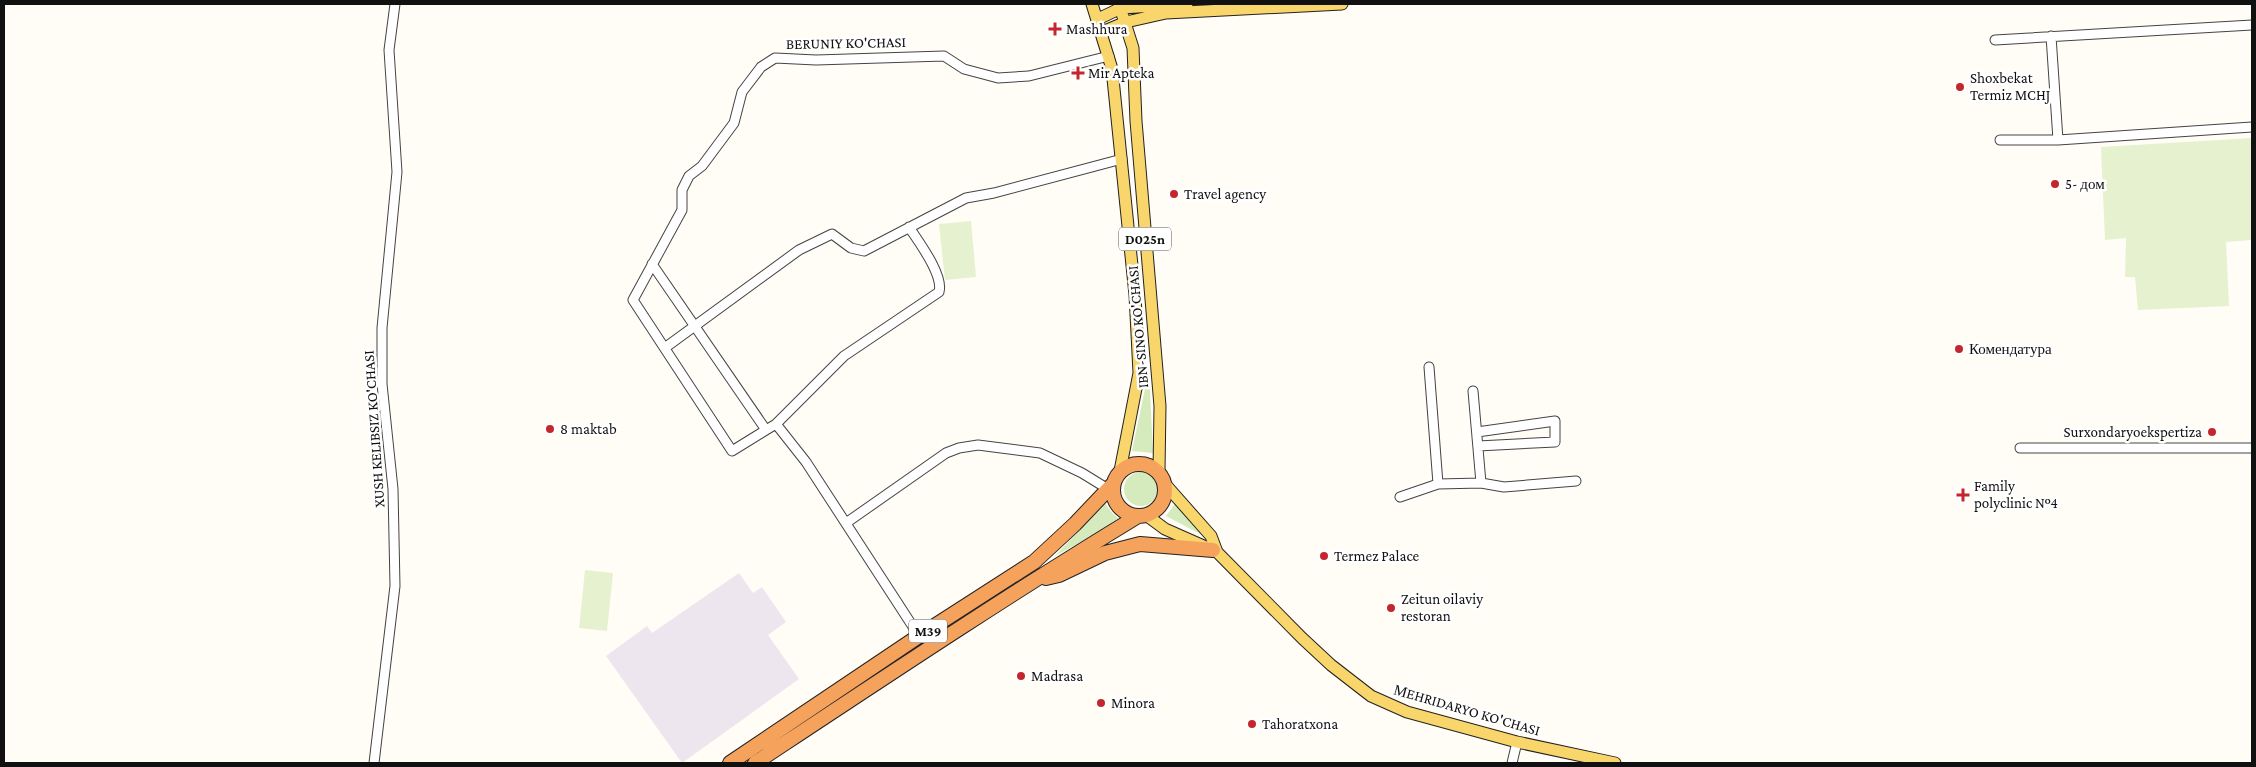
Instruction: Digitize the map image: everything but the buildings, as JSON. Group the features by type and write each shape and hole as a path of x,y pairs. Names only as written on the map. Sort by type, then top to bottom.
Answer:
{"highway":[{"path":"1139,463 1150,465 1162,477 1166,494 1162,503 1155,511 1142,516 1127,513 1118,506 1111,487 1120,471 1129,465 1139,463"},
{"name":"M39","path":"730,763 919,636 1034,562 1111,487"},
{"name":"M39","path":"755,763 970,620 1142,516"},
{"path":"1038,580 1059,575 1105,553 1140,544 1215,551"}],"main road":[{"name":"IBN-SINO KO'CHASI","path":"1092,4 1098,18 1112,68 1122,159 1139,373 1120,471"},
{"path":"1098,18 1120,6 1187,4"},
{"path":"1102,32 1126,22 1166,14 1342,4"},
{"name":"IBN-SINO KO'CHASI","path":"1120,6 1133,48 1136,121 1160,406 1162,477"},
{"path":"1162,477 1211,536 1215,551"},
{"path":"1142,516 1215,551"},
{"name":"МEHRIDARYO KO'CHASI","path":"1215,551 1331,665 1371,696 1407,712 1517,742 1615,763"}],"street":[{"name":"XUSH KELIBSIZ KO'CHASI","path":"374,763 395,586 392,489 382,384 382,328 397,172 389,50 395,4"},
{"path":"1995,40 2252,24"},
{"path":"2051,36 2058,140"},
{"name":"BERUNIY KO'CHASI","path":"766,430 732,451 633,300 682,210 682,190 689,176 702,166 734,123 742,92 760,67 775,58 816,60 944,56 964,69 998,78 1029,76 1109,56"},
{"path":"2000,140 2058,140 2252,128"},
{"path":"666,348 799,250 832,234 851,248 864,251 966,198 994,194 1122,159"},
{"path":"652,264 766,430 776,424 844,356 939,292 941,286 928,256 909,227"},
{"path":"1429,367 1438,484"},
{"path":"1474,391 1481,483"},
{"path":"1477,432 1555,422 1555,442 1478,446"},
{"path":"776,424 806,462 919,636"},
{"path":"846,524 946,453 959,448 978,445 1040,453 1111,487"},
{"path":"2020,448 2252,448"},
{"path":"1400,497 1438,484 1481,483 1504,487 1576,481"},
{"path":"1512,763 1517,742"}],"shaded area":[{"path":"739,573 753,593 762,587 786,622 768,635 799,679 682,763 606,656 647,626 652,633"}],"green space":[{"path":"2252,138 2252,240 2226,242 2229,306 2138,310 2135,277 2125,277 2126,238 2105,240 2101,147"},
{"path":"971,221 976,277 945,280 939,224"},
{"path":"1149,370 1153,453 1132,451"},
{"path":"1141,472 1153,477 1158,489 1153,501 1141,506 1129,501 1124,489 1129,477"},
{"path":"1105,503 1120,520 1055,556"},
{"path":"1175,504 1204,536 1166,516"},
{"path":"585,570 613,573 607,631 579,628"}],"place":[{"name":"Mashhura","path":"1055,29"},
{"name":"Mir Apteka","path":"1078,73"},
{"name":"Shoxbekat Termiz MCHJ","path":"1960,87"},
{"name":"5- дом","path":"2055,184"},
{"name":"Travel agency","path":"1174,194"},
{"name":"Комендатура","path":"1959,349"},
{"name":"8 maktab","path":"550,429"},
{"name":"Surxondaryoekspertiza","path":"2212,432"},
{"name":"Family polyclinic №4","path":"1963,495"},
{"name":"Termez Palace","path":"1324,556"},
{"name":"Zeitun oilaviy restoran","path":"1391,608"},
{"name":"Madrasa","path":"1021,676"},
{"name":"Minora","path":"1101,703"},
{"name":"Tahoratxona","path":"1252,724"}]}
